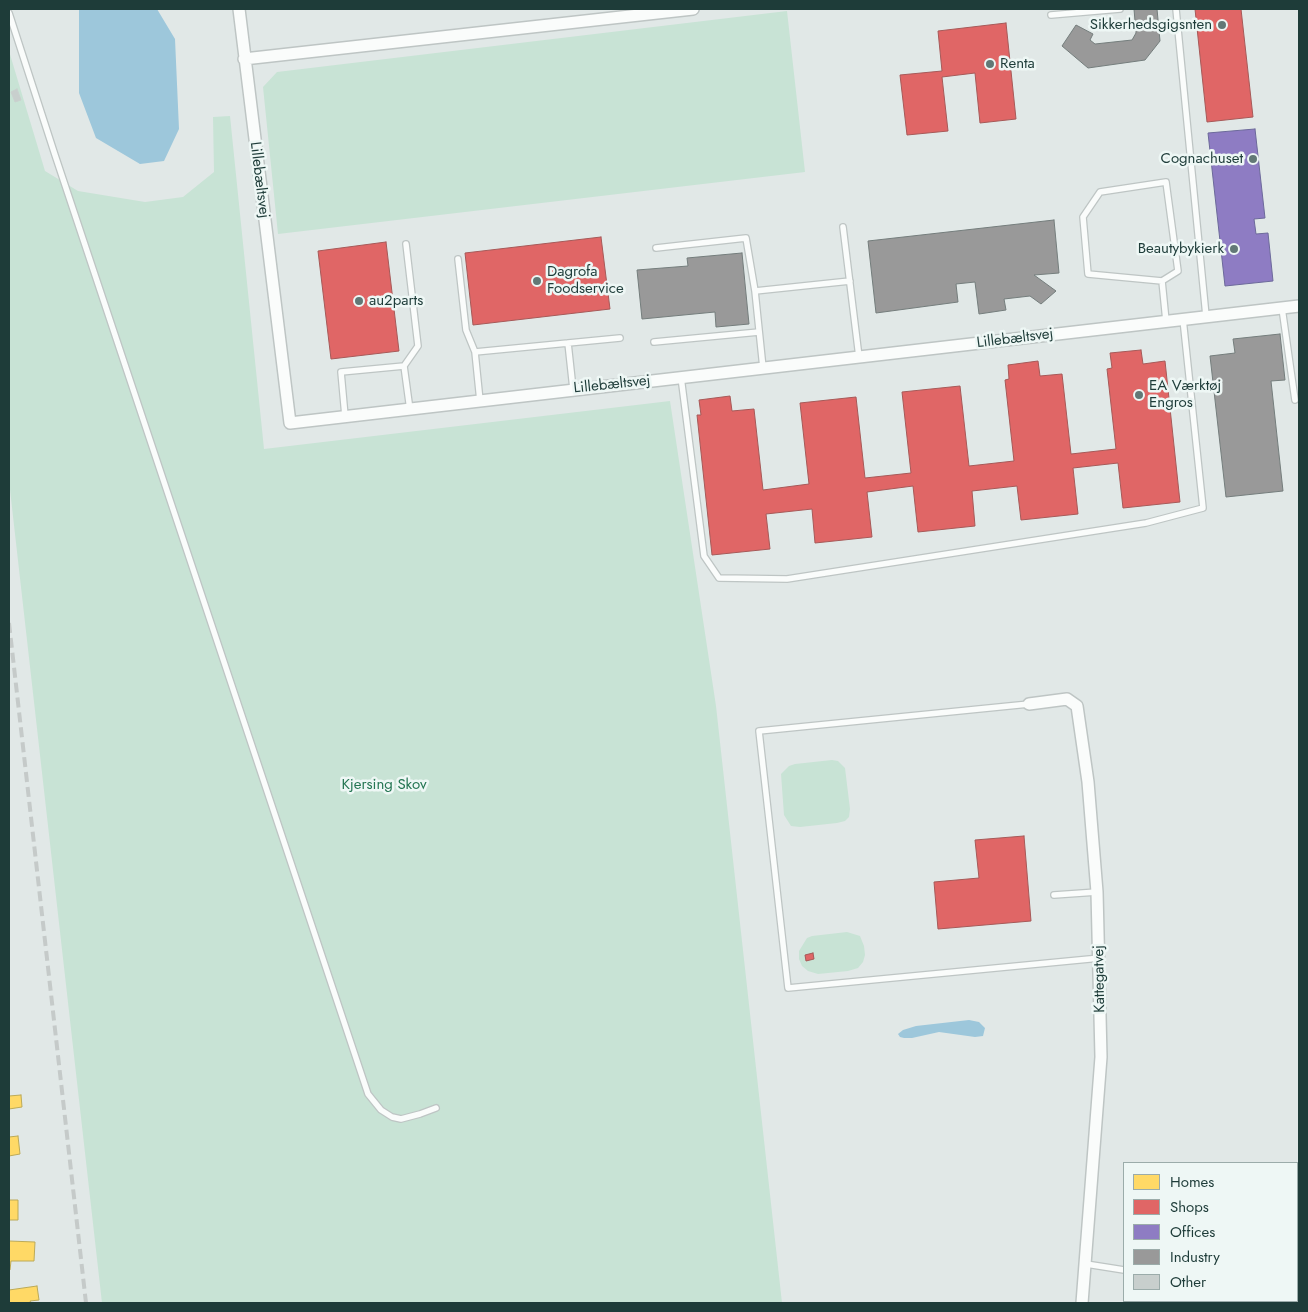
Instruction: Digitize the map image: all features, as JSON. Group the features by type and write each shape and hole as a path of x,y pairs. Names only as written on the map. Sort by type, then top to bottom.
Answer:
{"street":[{"name":"Lillebæltsvej","path":"239,9 290,423 1299,306"},
{"path":"244,59 693,9"},
{"name":"Kattegatvej","path":"1028,704 1067,699 1077,706 1088,782 1097,892 1101,1057 1082,1303"}],"lane":[{"path":"1051,15 1120,9"},
{"path":"1176,9 1206,316"},
{"path":"9,13 368,1094 381,1110 392,1117 401,1119 436,1108"},
{"path":"1166,182 1178,271 1162,281 1088,274 1083,217 1100,192 1166,182"},
{"path":"843,227 859,357"},
{"path":"656,248 746,238 755,291 763,368"},
{"path":"406,244 418,346 404,366 410,410"},
{"path":"458,259 466,330 475,352 480,401"},
{"path":"755,291 850,281"},
{"path":"1162,281 1166,321"},
{"path":"1282,308 1295,400"},
{"path":"681,377 704,556 719,578 787,579 1146,523 1203,508 1183,319"},
{"path":"654,342 760,332"},
{"path":"475,352 620,338"},
{"path":"568,343 572,389"},
{"path":"345,416 341,372 404,366"},
{"path":"1028,704 759,731 788,988 1100,958"},
{"path":"1054,895 1097,892"},
{"path":"1086,1264 1123,1270"}],"green space":[{"path":"787,11 805,172 278,234 263,87 277,72"},
{"name":"Kjersing Skov","path":"9,51 45,171 78,191 145,202 183,197 214,172 213,117 230,116 264,449 670,401 716,706 782,1303 102,1303 9,481"},
{"path":"838,761 845,768 850,809 849,817 845,821 837,823 800,827 791,826 784,815 781,774 789,766 795,764"},
{"path":"847,932 860,936 864,946 865,955 863,962 858,968 818,974 808,971 802,966 799,959 799,951 807,938"}],"water":[{"path":"79,9 157,9 175,39 179,129 164,161 140,164 96,138 79,93"},
{"path":"969,1020 979,1022 985,1028 983,1036 975,1037 939,1032 904,1038 898,1034 903,1030 916,1026"}],"building: Homes":[{"path":"21,1095 22,1107 9,1109 9,1096"},
{"path":"18,1136 20,1154 9,1156 9,1137"},
{"path":"9,1200 18,1200 18,1220 9,1220"},
{"path":"9,1241 35,1242 34,1261 11,1261 9,1270"},
{"path":"37,1286 39,1300 30,1301 31,1303 9,1303 9,1290"}],"building: Shops":[{"path":"1195,9 1241,9 1253,117 1207,122"},
{"path":"1006,23 1016,119 980,123 975,73 942,77 948,131 907,135 900,75 942,71 938,31"},
{"name":"Dagrofa Foodservice","path":"601,237 610,309 473,325 465,253"},
{"name":"au2parts","path":"386,242 399,351 331,359 318,251"},
{"path":"1141,350 1143,364 1165,361 1180,502 1123,508 1118,463 1073,468 1078,514 1021,520 1017,486 972,491 975,526 918,532 913,486 867,492 872,537 815,543 812,509 766,514 770,549 712,555 697,415 701,415 699,400 730,396 732,411 754,409 763,490 809,484 800,403 856,397 865,478 911,473 902,392 960,386 969,466 1014,461 1005,380 1009,379 1008,365 1038,361 1040,376 1062,374 1071,454 1116,449 1107,369 1112,368 1110,353"},
{"path":"1024,836 1031,921 938,929 934,882 979,878 975,840"},
{"path":"813,953 814,959 806,961 805,955"}],"building: Offices":[{"path":"1255,129 1265,218 1254,219 1256,234 1268,233 1273,281 1225,286 1208,133"}],"building: Industry":[{"path":"1134,9 1157,9 1160,41 1145,60 1088,68 1062,46 1076,25 1093,34 1090,40 1095,44 1132,40 1136,33"},
{"path":"1054,220 1059,273 1034,275 1056,291 1041,304 1030,296 1004,299 1006,310 979,314 975,282 956,284 958,302 876,313 868,241"},
{"path":"742,253 749,324 716,327 715,312 642,319 637,270 688,266 687,258"},
{"path":"1280,334 1285,380 1271,381 1283,491 1226,497 1210,356 1235,353 1233,339"}],"building: Other":[{"path":"17,89 21,100 15,102 11,92"}],"railway":[{"path":"9,623 86,1303"}],"place":[{"name":"Sikkerhedsgigsnten","path":"1222,25"},
{"name":"Renta","path":"990,64"},
{"name":"Cognachuset","path":"1253,159"},
{"name":"Beautybykierk","path":"1234,249"},
{"name":"Dagrofa Foodservice","path":"537,281"},
{"name":"au2parts","path":"359,301"},
{"name":"EA Værktøj Engros","path":"1139,395"}]}
